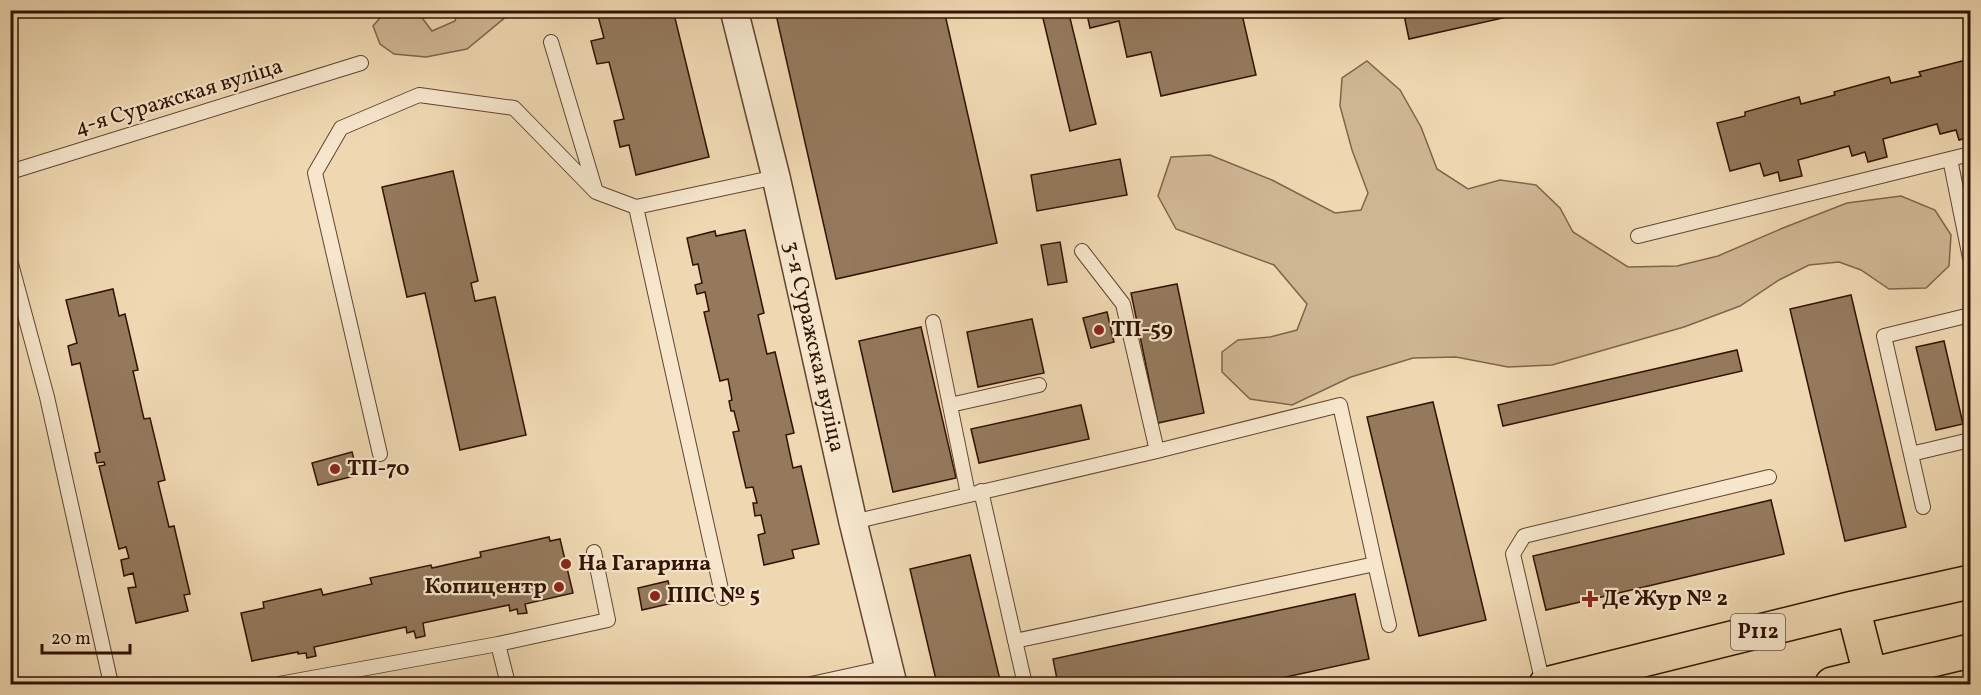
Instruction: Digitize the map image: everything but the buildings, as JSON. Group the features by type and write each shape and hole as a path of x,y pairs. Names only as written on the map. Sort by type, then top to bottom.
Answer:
{"main road":[{"name":"Р112","path":"1545,684 1853,608 1971,582"},
{"path":"1853,608 1870,674"},
{"path":"1832,684 1971,651"}],"street":[{"name":"3-я Суражская вуліца","path":"734,10 776,177 891,676"}],"lane":[{"path":"551,42 596,192"},
{"name":"4-я Суражская вуліца","path":"10,172 361,63"},
{"path":"380,454 315,173 341,128 418,95 514,108 596,192 636,207 776,177"},
{"path":"1638,236 1971,154"},
{"path":"1950,159 1971,258"},
{"path":"636,207 723,598"},
{"path":"1082,251 1123,304 1157,451"},
{"path":"10,260 47,397 111,684"},
{"path":"1923,507 1884,336 1971,315"},
{"path":"933,322 950,405 1024,680"},
{"path":"950,405 1039,385"},
{"path":"854,522 974,492 1157,451 1340,405 1389,625"},
{"path":"1911,454 1971,440"},
{"path":"1545,684 1513,554 1524,536 1769,477"},
{"path":"279,684 498,644 608,620 594,552"},
{"path":"1015,641 1375,564"},
{"path":"498,644 508,684"},
{"path":"811,684 891,676"}],"shaded area":[{"path":"386,11 417,11 432,31 455,21 458,11 513,11 467,49 426,57 394,54 380,44 373,26"},
{"path":"1367,61 1400,90 1421,127 1437,169 1468,189 1500,180 1536,185 1560,208 1573,232 1628,267 1677,266 1718,256 1847,203 1901,196 1935,210 1951,235 1949,266 1926,288 1889,289 1861,270 1839,262 1809,265 1779,280 1740,306 1684,327 1552,365 1508,367 1456,357 1413,358 1351,377 1292,405 1250,399 1222,372 1222,352 1238,340 1270,337 1297,330 1307,304 1274,265 1176,229 1158,196 1171,157 1210,155 1272,180 1335,213 1361,210 1368,193 1352,150 1340,106 1342,78"}],"place":[{"name":"ТП-59","path":"1099,330"},
{"name":"ТП-70","path":"335,469"},
{"name":"На Гагарина","path":"566,564"},
{"name":"Копицентр","path":"559,587"},
{"name":"ППС № 5","path":"655,596"},
{"name":"Де Жур № 2","path":"1590,599"}]}
